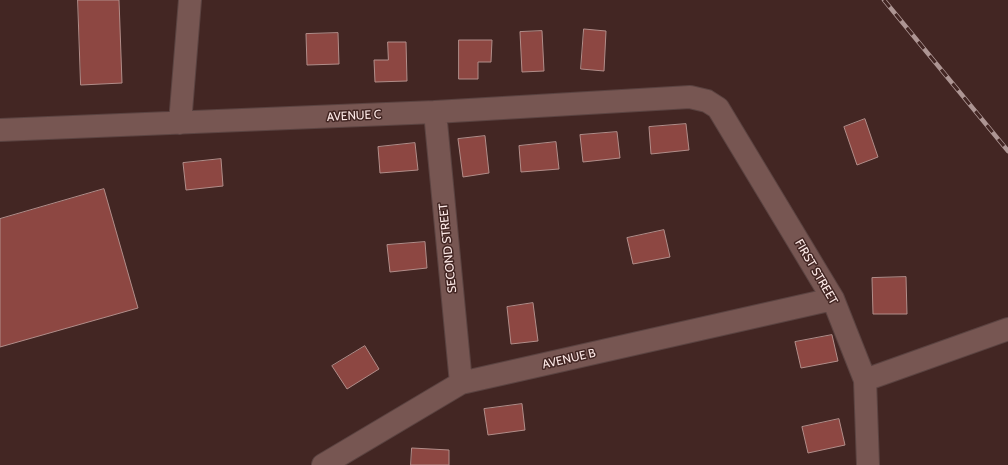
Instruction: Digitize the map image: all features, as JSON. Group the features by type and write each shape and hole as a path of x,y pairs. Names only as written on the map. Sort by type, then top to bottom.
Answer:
{"street":[{"path":"180,123 190,0"},
{"name":"AVENUE C","path":"0,130 435,112 690,97 707,100"},
{"name":"FIRST STREET","path":"707,100 718,108 833,299 865,380 868,465"},
{"name":"SECOND STREET","path":"435,112 461,383"},
{"name":"AVENUE B","path":"323,465 461,383 833,299"},
{"path":"865,380 1008,330"}],"building":[{"path":"78,0 119,0 122,83 81,85"},
{"path":"584,29 606,31 604,71 581,69"},
{"path":"542,31 544,71 522,72 520,32"},
{"path":"338,33 339,64 307,65 306,34"},
{"path":"459,40 492,40 491,62 478,62 478,79 459,79"},
{"path":"388,42 406,42 407,81 375,82 374,60 388,60"},
{"path":"865,119 878,157 857,165 844,127"},
{"path":"686,124 689,150 651,154 649,127"},
{"path":"617,132 620,158 583,162 580,135"},
{"path":"485,136 489,173 463,177 458,139"},
{"path":"556,142 559,169 521,172 519,146"},
{"path":"415,143 418,170 380,173 378,147"},
{"path":"221,159 223,186 186,190 183,163"},
{"path":"104,189 138,308 0,347 0,219"},
{"path":"664,230 670,257 633,264 627,238"},
{"path":"425,242 427,268 390,272 387,245"},
{"path":"906,277 907,314 873,314 872,278"},
{"path":"533,303 538,341 511,344 507,307"},
{"path":"832,335 838,361 801,368 795,342"},
{"path":"365,346 379,369 347,389 332,366"},
{"path":"522,404 525,430 488,435 484,409"},
{"path":"839,419 845,445 808,453 802,427"},
{"path":"412,448 449,450 449,465 411,465"}],"railway":[{"path":"884,0 1008,151"}]}
